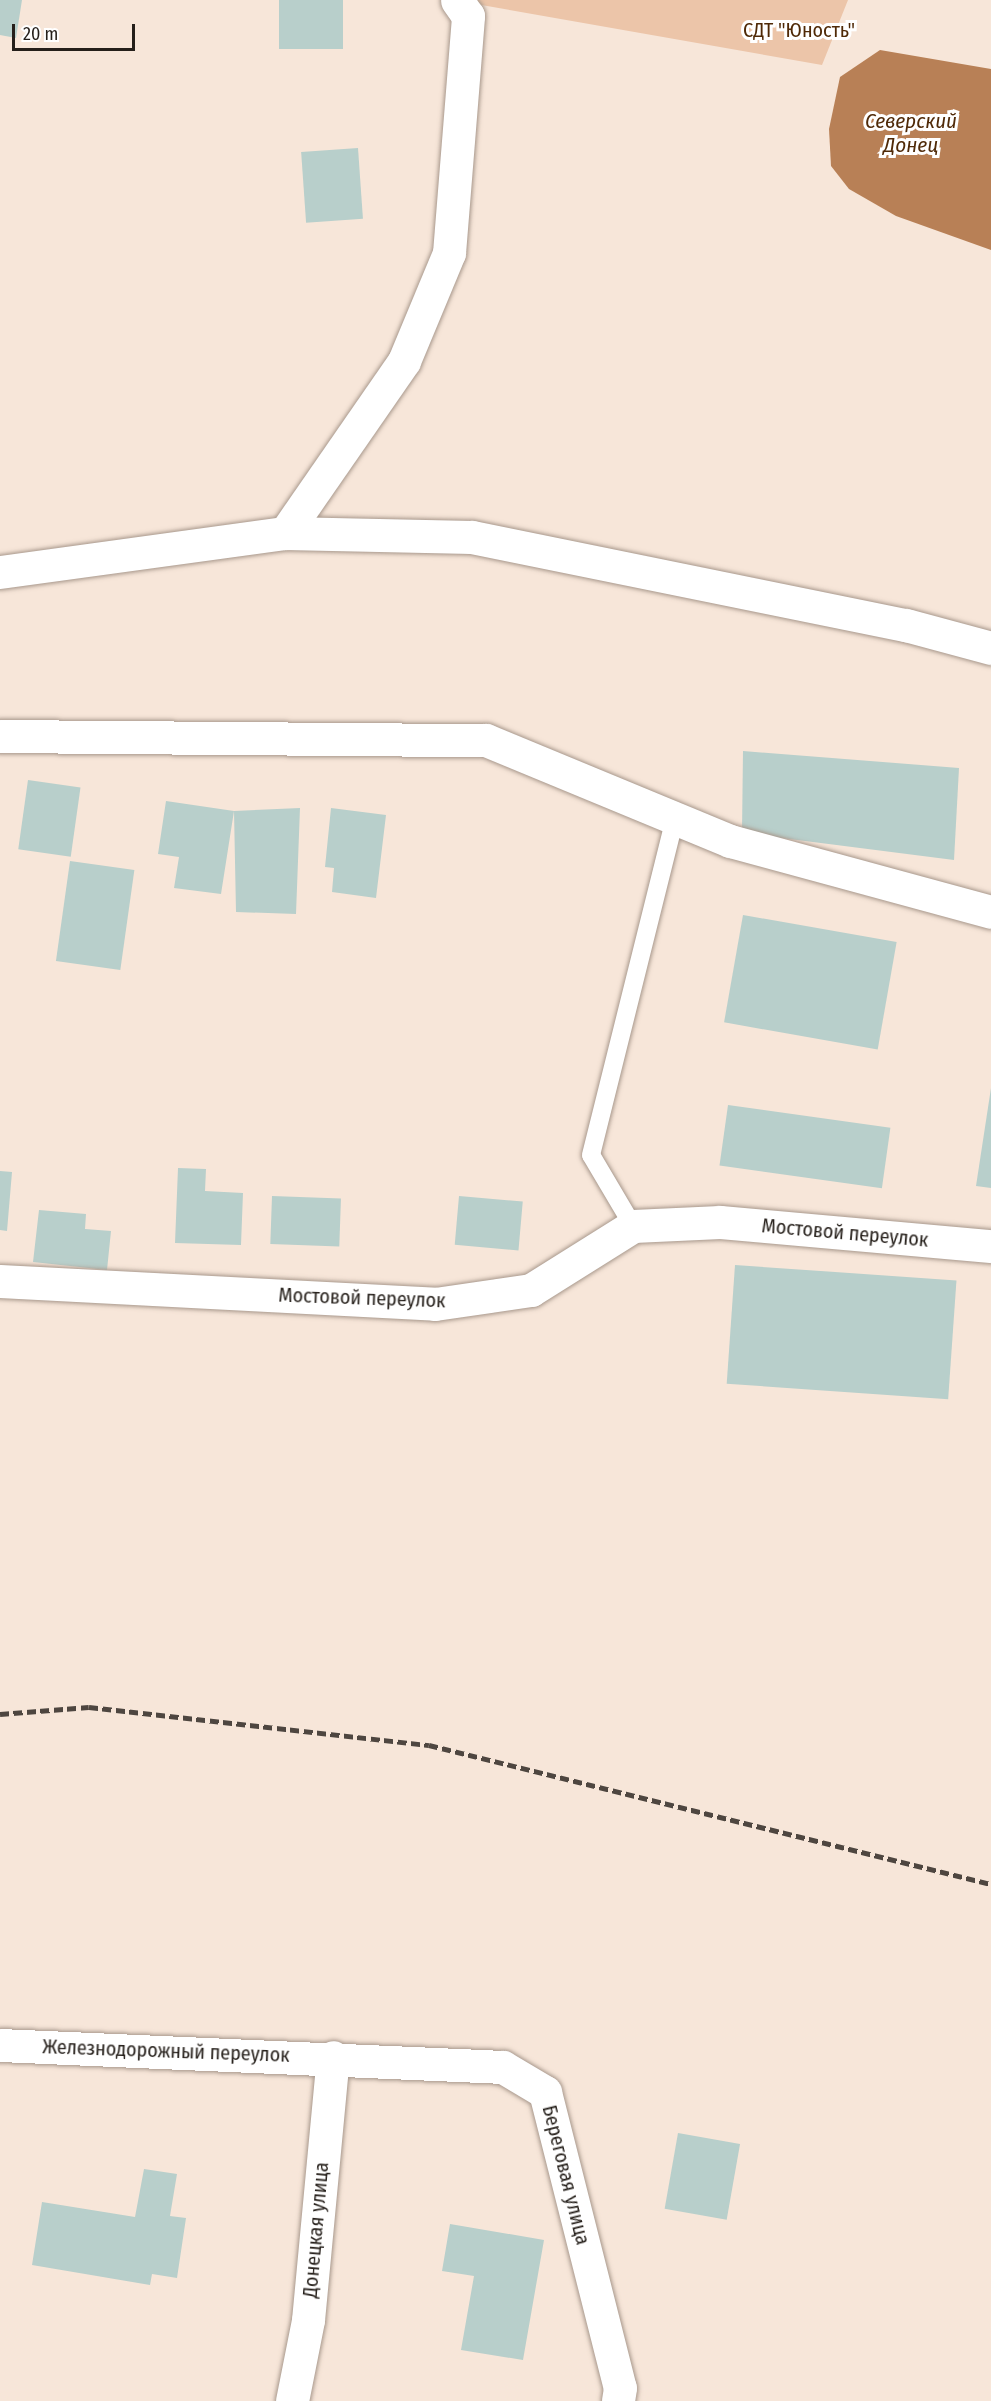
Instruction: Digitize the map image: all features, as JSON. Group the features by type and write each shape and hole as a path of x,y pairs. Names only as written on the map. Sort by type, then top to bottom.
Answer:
{"street":[{"path":"285,533 404,361 448,253 468,16 457,0"},
{"path":"0,572 285,533 472,537 906,625 991,648"},
{"path":"0,736 486,740 730,841 991,912"},
{"name":"Мостовой переулок","path":"0,1281 435,1304 531,1290 633,1226 720,1222 991,1246"},
{"name":"Железнодорожный переулок","path":"0,2045 333,2057"},
{"name":"Донецкая улица","path":"292,2401 308,2320 333,2057"},
{"name":"Береговая улица","path":"333,2057 503,2067 545,2092 620,2388 618,2401"}],"lane":[{"path":"633,1226 591,1155 675,819"}],"green space":[{"name":"СДТ \"Юность\"","path":"453,0 848,0 822,65"}],"water":[{"name":"Северский Донец","path":"880,50 991,69 991,250 896,216 849,189 831,166 829,129 840,77"}],"building":[{"path":"0,0 22,0 16,38 0,35"},
{"path":"279,0 343,0 343,49 279,49"},
{"path":"358,148 363,219 306,223 301,152"},
{"path":"743,751 959,768 954,860 742,833"},
{"path":"28,780 80,787 71,857 18,849"},
{"path":"166,801 234,811 221,894 174,888 179,857 158,854"},
{"path":"300,808 296,914 236,912 234,811"},
{"path":"331,808 386,815 376,898 332,892 334,868 325,867"},
{"path":"70,861 134,870 120,970 56,961"},
{"path":"743,915 897,942 878,1049 724,1022"},
{"path":"991,1088 991,1188 976,1186"},
{"path":"728,1105 890,1128 882,1188 720,1165"},
{"path":"178,1168 206,1169 205,1191 243,1193 241,1245 175,1243"},
{"path":"0,1171 12,1172 7,1231 0,1230"},
{"path":"272,1196 341,1198 339,1246 270,1244"},
{"path":"459,1196 523,1202 518,1250 455,1245"},
{"path":"39,1210 86,1214 85,1229 111,1231 107,1270 33,1262"},
{"path":"735,1265 956,1280 948,1399 727,1384"},
{"path":"678,2133 740,2144 727,2220 665,2209"},
{"path":"144,2169 177,2174 170,2216 186,2218 177,2278 152,2274 150,2285 32,2265 42,2202 135,2217"},
{"path":"450,2224 544,2240 523,2360 461,2350 474,2276 442,2271"}],"railway":[{"path":"0,1714 89,1707 429,1745 991,1884"}]}
